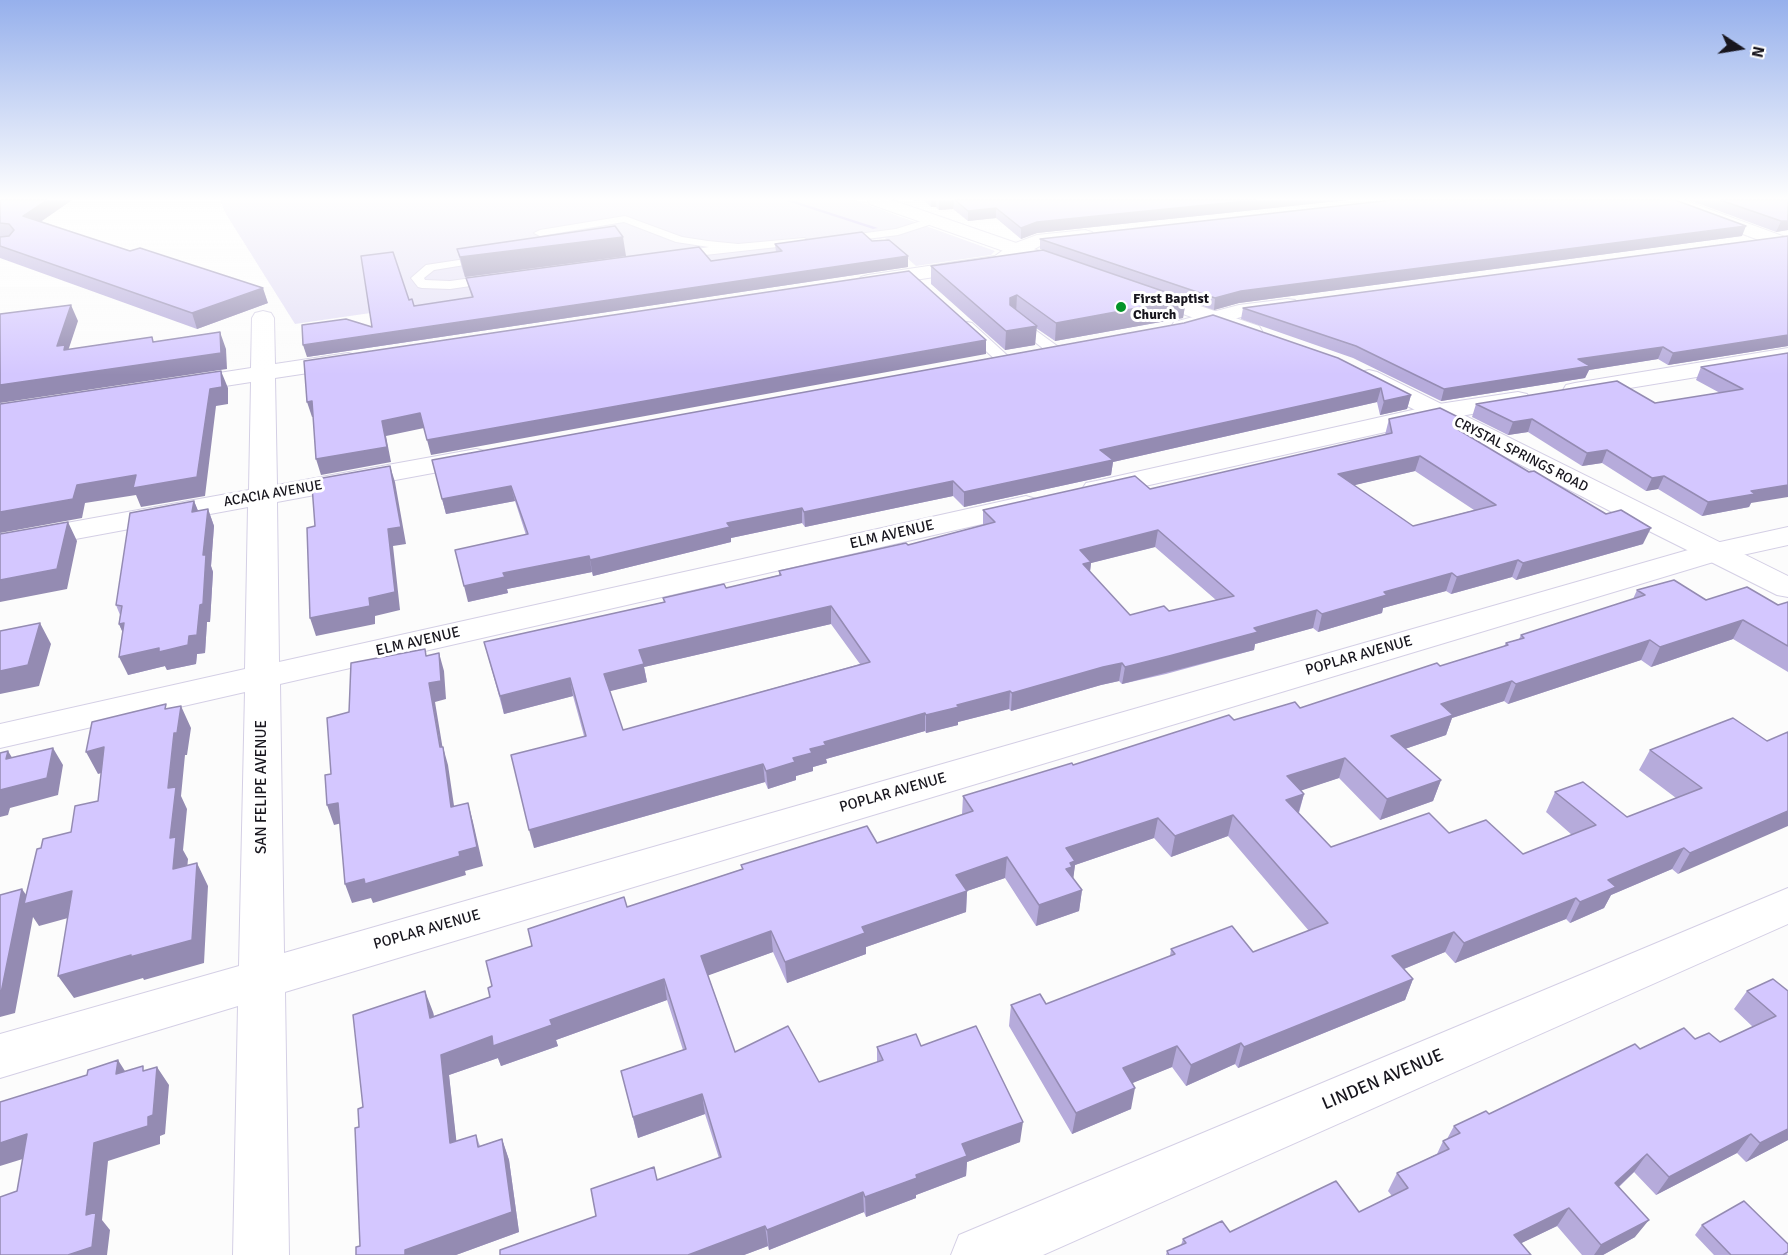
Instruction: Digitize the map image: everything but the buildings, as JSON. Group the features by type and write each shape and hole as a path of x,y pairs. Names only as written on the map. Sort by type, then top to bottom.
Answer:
{"street":[{"path":"851,283 1001,261 1004,259"},
{"path":"1044,259 1277,340"},
{"path":"1159,331 1239,311 1310,302"},
{"name":"SAN FELIPE AVENUE","path":"261,1255 263,318"},
{"path":"980,364 1066,349"},
{"name":"ELM AVENUE","path":"0,736 1439,412 1788,355"},
{"path":"160,389 369,357"},
{"name":"CRYSTAL SPRINGS ROAD","path":"1352,369 1788,588"},
{"name":"ACACIA AVENUE","path":"0,544 498,453"},
{"name":"POPLAR AVENUE","path":"0,1056 1713,552 1787,537"},
{"name":"LINDEN AVENUE","path":"978,1255 1788,905"}],"lane":[{"path":"487,259 430,267 417,278 422,284 450,285 508,277"},
{"path":"909,274 926,289"},
{"path":"960,320 1004,360"},
{"path":"1016,320 1066,349"}],"shaded area":[{"path":"254,259 744,259 295,324"},
{"path":"908,259 967,259 916,266"}],"place":[{"name":"First Baptist Church","path":"1121,307"}]}
